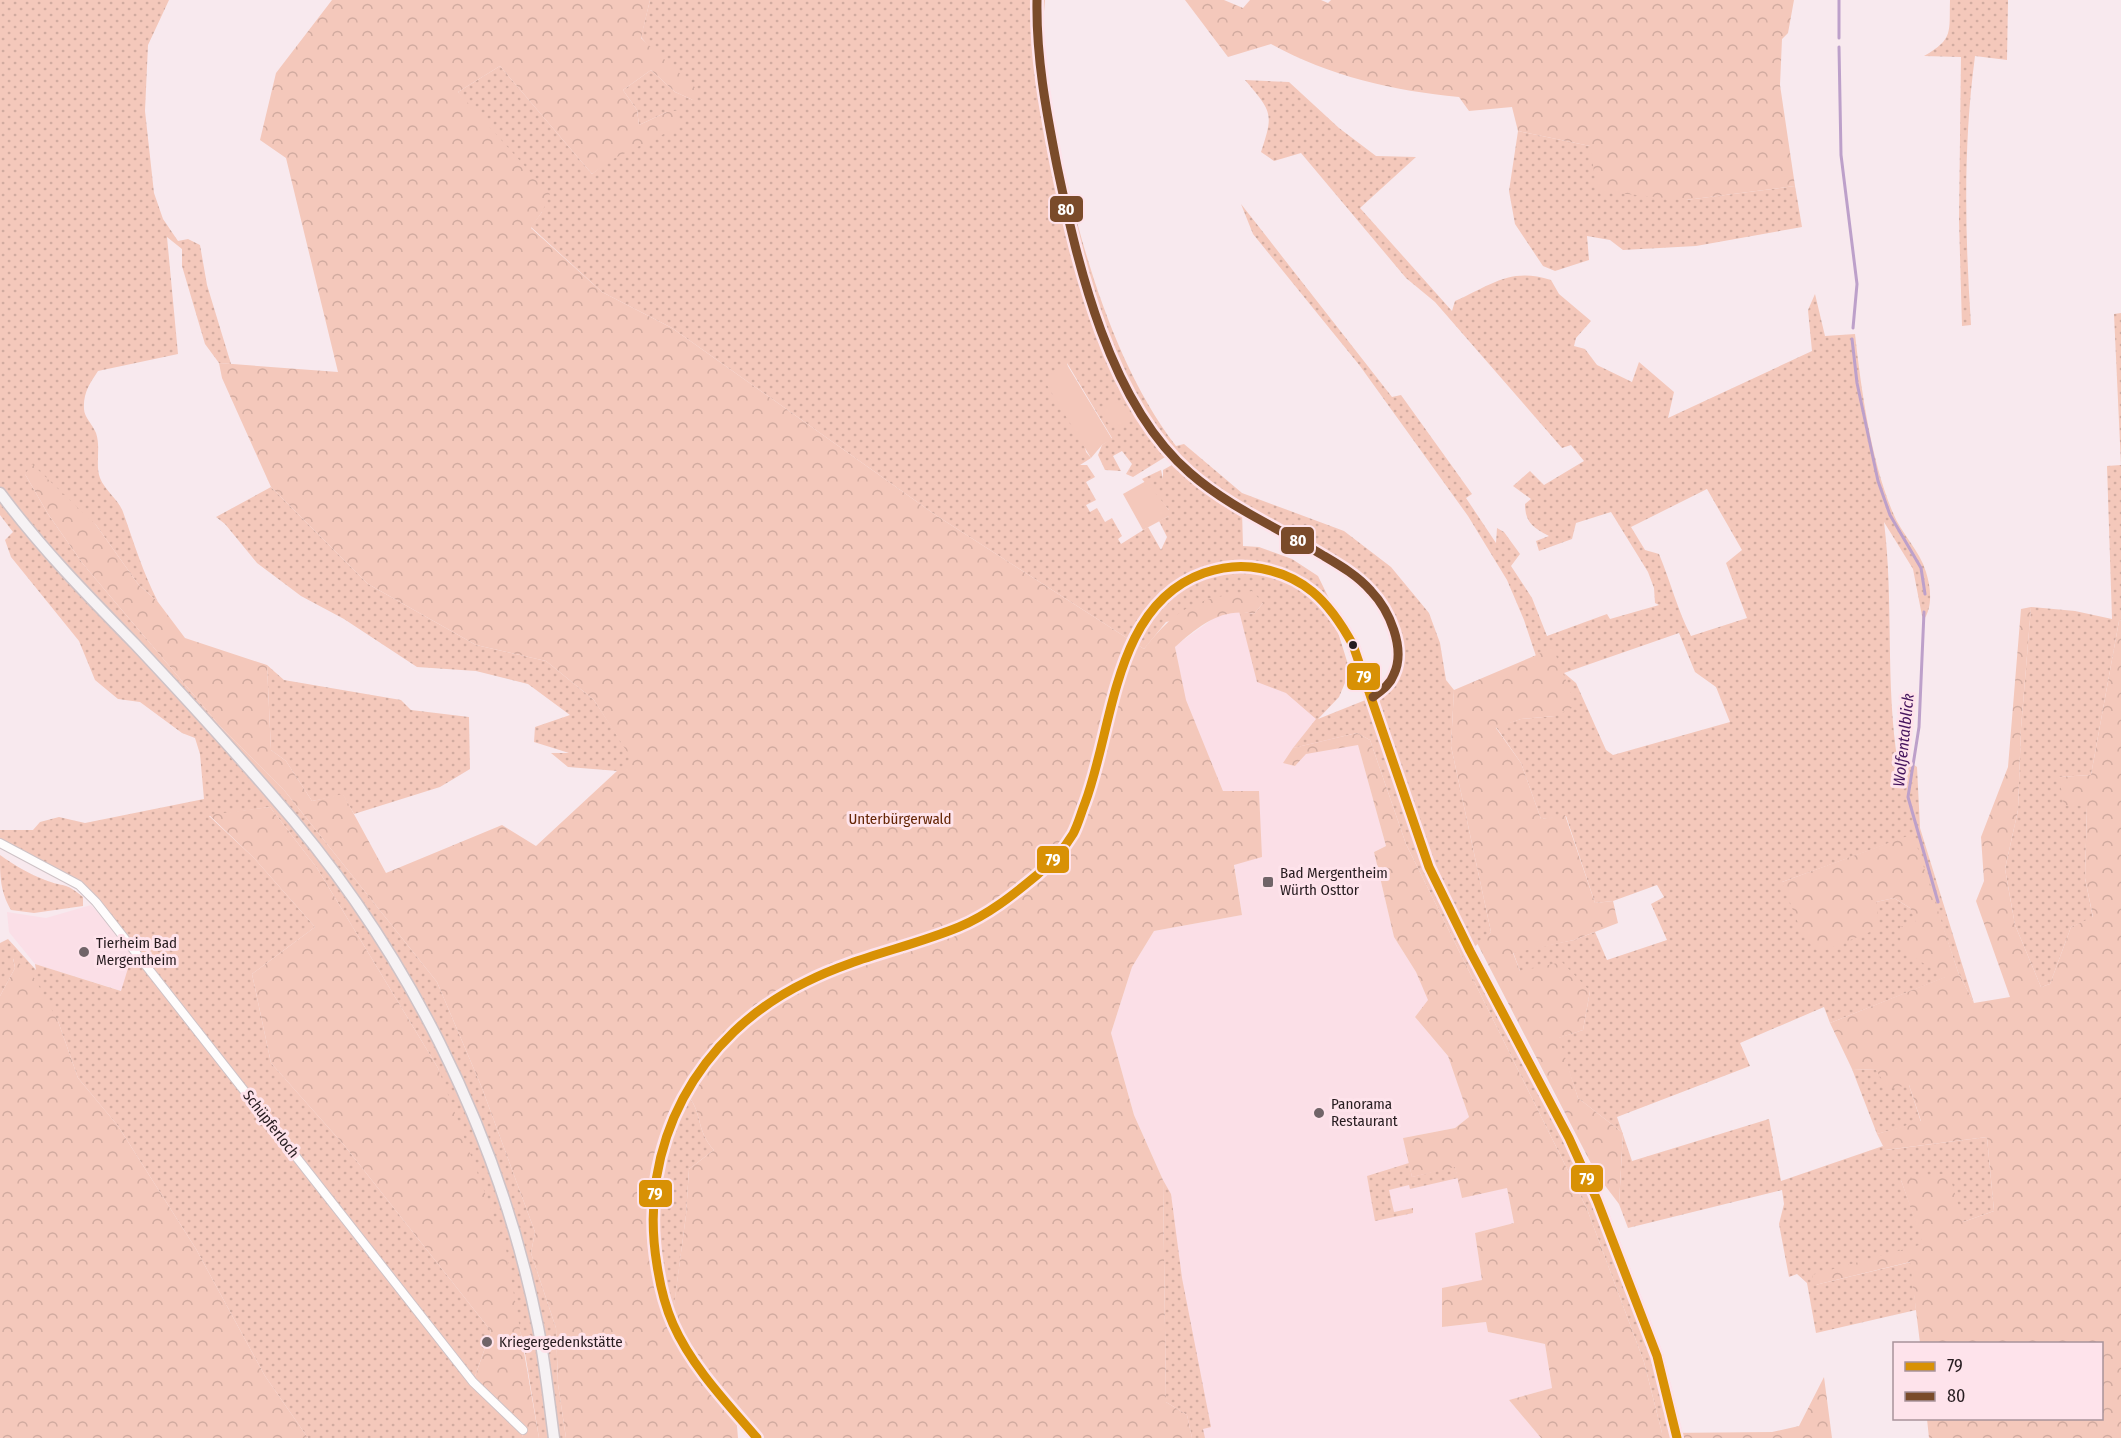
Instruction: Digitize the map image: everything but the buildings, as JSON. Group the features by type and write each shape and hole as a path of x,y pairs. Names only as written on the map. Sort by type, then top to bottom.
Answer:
{"main road":[{"path":"0,493 71,579 136,645 272,795 326,859 384,942 437,1034 476,1121 508,1210 538,1327 554,1438"},
{"path":"757,1438 691,1358 672,1322 659,1279 652,1239 653,1202 664,1142 674,1115 711,1055 734,1030 764,1004 839,966 960,927 1004,902 1046,868 1073,834 1096,772 1124,665 1139,628 1168,592 1189,579 1217,569 1242,566 1269,569 1296,580 1318,596 1337,615 1353,645 1373,697 1410,817 1430,867 1470,951 1569,1138 1597,1200 1657,1356 1677,1438"}],"street":[{"path":"1037,0 1038,66 1066,206 1101,329 1124,382 1159,441 1190,473 1225,500 1278,528 1351,572 1372,591 1387,613 1395,635 1397,659 1395,673 1388,686 1373,697"},
{"name":"Schüpferloch","path":"0,843 79,885 96,902 473,1383 524,1430"}],"shaded area":[{"path":"1239,611 1325,728 1358,745 1386,846 1374,852 1394,937 1416,972 1429,1000 1415,1017 1448,1056 1469,1117 1455,1128 1403,1138 1455,1166 1507,1188 1514,1223 1475,1233 1482,1280 1442,1327 1486,1322 1488,1332 1545,1344 1552,1388 1509,1400 1541,1438 1178,1438 1163,1180 1134,1115 1111,1033 1132,967 1154,931 1242,915 1223,791 1185,700 1175,646 1218,615"},
{"path":"91,905 133,952 122,991 35,964 9,932 7,912 46,918"}],"green space":[{"path":"0,0 169,0 148,45 145,111 154,193 163,219 178,241 188,239 200,245 207,285 231,364 219,363 205,344 182,266 182,249 167,237 178,354 98,371 88,388 84,403 85,415 95,430 97,438 100,478 121,508 143,569 158,602 138,584 96,525 25,474 48,514 83,564 220,726 284,790 437,982 482,1088 535,1232 531,1253 556,1328 558,1384 566,1438 539,1438 523,1341 438,1068 317,868 270,807 209,816 254,858 315,927 252,974 271,1063 344,1145 491,1331 473,1382 523,1430 522,1438 308,1438 265,1376 196,1249 118,1126 78,1078 58,1021 13,958 15,968 0,996 0,943 8,939 36,970 35,964 121,991 133,952 190,1021 119,924 79,885 0,843 0,830 33,830 40,822 59,817 85,823 204,799 200,754 195,738 182,733 140,702 118,699 95,680 79,641 11,557 5,540 13,532 0,515"},
{"name":"Unterbürgerwald","path":"332,0 650,0 641,38 699,91 693,100 675,92 651,70 623,90 637,110 639,125 667,112 681,110 676,128 611,160 592,174 500,66 458,92 550,194 531,228 602,292 672,328 937,516 1144,649 1168,622 1190,606 1217,597 1252,591 1263,603 1254,614 1231,613 1211,620 1175,647 1186,700 1223,791 1259,791 1262,857 1234,865 1242,915 1154,931 1132,967 1111,1033 1134,1115 1163,1180 1166,1402 1187,1415 1192,1438 757,1438 736,1414 738,1438 566,1438 558,1384 556,1328 531,1253 535,1232 482,1088 437,982 284,790 220,726 83,564 48,514 25,474 32,464 96,525 138,584 158,602 185,638 267,665 271,750 286,761 312,801 343,794 386,873 502,825 536,846 631,758 594,700 546,661 476,645 368,584 271,487 222,378 219,363 338,372 286,158 260,140 276,73","holes":["686,1094 691,1100 704,1135 714,1150 689,1169 686,1215 672,1320 652,1239 664,1142"]},
{"path":"650,0 1045,0 1043,36 1046,77 1075,216 1100,298 1133,377 1153,413 1176,446 1184,444 1242,493 1344,531 1391,567 1429,613 1440,643 1446,680 1454,690 1451,746 1491,932 1470,951 1569,1138 1657,1356 1676,1435 1662,1433 1644,1362 1587,1209 1406,844 1370,740 1357,733 1293,748 1316,719 1286,693 1257,682 1239,611 1254,614 1263,603 1166,622 1144,649 937,516 672,328 602,292 531,227 542,212 458,92 500,66 592,174 667,112 639,125 637,110 623,90 651,70 675,92 693,100 641,37","holes":["1067,363 1112,438 1102,445 1098,455 1105,470 1121,471 1113,456 1122,451 1132,464 1126,474 1133,477 1170,454 1177,462 1163,470 1163,479 1161,470 1142,479 1169,510 1169,516 1159,521 1167,537 1161,550 1148,527 1121,544 1118,539 1122,536 1112,518 1105,522 1097,508 1090,512 1086,505 1096,500 1086,482 1095,477 1087,465 1080,465 1091,458 1086,452","1242,511 1351,572 1387,613 1397,659 1388,686 1373,697 1318,719 1339,697 1350,671 1337,629 1337,615 1318,576 1292,559 1259,547 1243,546"]},
{"path":"1185,0 1224,0 1243,8 1250,0 1321,0 1328,3 1331,0 1794,0 1788,33 1782,39 1780,85 1795,186 1686,200 1597,191 1590,146 1518,131 1512,107 1469,111 1459,97 1410,91 1362,80 1316,65 1271,44 1228,57"},
{"path":"1950,0 2008,0 2007,60 1975,56 1968,123 1966,190 1971,325 1962,326 1959,220 1961,57 1924,56 1941,45 1948,34"},
{"path":"1245,80 1289,82 1339,128 1376,156 1416,157 1360,208 1452,311 1455,301 1502,280 1524,276 1551,280 1559,294 1591,321 1576,338 1574,346 1585,349 1597,365 1632,382 1639,362 1674,392 1668,418 1812,351 1808,310 1815,294 1825,336 1855,334 1864,401 1885,493 1896,520 1923,564 1930,591 1930,604 1923,621 1913,569 1884,522 1889,582 1890,673 1898,763 1907,760 1917,767 1920,828 1974,1003 1958,972 1912,835 1782,882 1876,902 1894,898 1910,908 1946,977 1830,1023 1824,1007 1740,1043 1750,1066 1617,1117 1622,1132 1578,1098 1558,1038 1583,1030 1590,991 1520,971 1513,952 1574,940 1595,932 1607,960 1667,940 1651,904 1664,897 1657,885 1613,901 1595,903 1566,816 1541,819 1521,763 1496,727 1521,719 1555,716 1552,649 1536,656 1507,580 1468,516 1360,366 1253,234 1241,204 1392,397 1401,395 1472,494 1466,498 1496,543 1497,528 1504,532 1520,554 1511,566 1532,598 1547,636 1607,614 1610,619 1659,605 1655,603 1654,588 1648,572 1611,512 1576,523 1572,539 1539,551 1536,541 1549,536 1538,530 1528,520 1525,504 1531,499 1513,486 1530,471 1544,485 1584,461 1571,445 1562,448 1435,302 1406,278 1301,153 1274,161 1261,152 1268,129 1268,113 1261,99","holes":["1707,489 1742,550 1726,563 1747,618 1691,636 1659,554 1645,550 1631,527","1679,633 1695,672 1716,687 1730,722 1613,755 1606,750 1576,683 1564,673"]},
{"path":"1518,131 1590,146 1686,200 1795,186 1802,227 1696,246 1623,250 1610,240 1587,236 1589,260 1555,271 1543,266 1515,224 1509,191"},
{"path":"2121,313 2121,465 2114,314"},
{"path":"1066,363 1112,439 1102,445 1091,458 1044,380"},
{"path":"1116,402 1125,405 1128,414 1125,423 1116,426 1107,423 1104,414 1107,405"},
{"path":"2121,465 2121,620 2091,775 2059,777 2087,806 2085,878 2093,918 2071,927 2050,984 2041,987 2015,925 2005,869 2018,810 2021,728 2031,607 2075,611 2112,619 2107,466"},
{"path":"1146,481 1169,510 1169,516 1143,530 1123,494"},
{"path":"271,487 368,584 476,645 546,661 594,700 632,758 618,771 568,767 551,753 569,753 534,742 535,727 570,715 528,684 476,671 417,667 344,619 301,596 257,563 225,524 216,517"},
{"path":"2031,607 2021,728 2018,810 2005,869 2015,925 2041,987 2050,984 2071,927 2093,917 2085,878 2087,806 2064,805 2059,777 2091,775 2121,620 2121,1438 1929,1438 1927,1420 2103,1420 2103,1342 1920,1342 1910,1262 1815,1285 1812,1275 1923,1244 1901,1180 1949,1173 1963,1222 1994,1211 1987,1137 1885,1150 1877,1134 1921,1121 1909,1085 1888,1089 1876,1070 1852,1069 1830,1023 1945,977 1901,949 1900,927 1916,922 1910,908 1894,898 1876,902 1880,928 1823,951 1803,936 1782,882 1913,834 1958,972 1974,1003 2010,997 1976,901 1984,881 1981,837 2008,767 2021,609"},
{"path":"1553,648 1576,706 1555,716 1521,719 1496,728 1521,763 1541,819 1565,815 1595,903 1613,901 1618,923 1574,940 1513,953 1520,971 1562,962 1590,991 1583,1030 1559,1038 1578,1098 1623,1133 1619,1204 1597,1175 1477,943 1491,932 1451,746 1454,690"},
{"path":"267,665 284,680 401,700 411,710 469,717 470,769 440,787 354,814 343,795 312,801 286,761 271,750"},
{"path":"1357,733 1370,740 1406,844 1587,1209 1644,1362 1662,1433 1772,1432 1799,1426 1824,1377 1832,1438 1541,1438 1509,1400 1552,1388 1545,1344 1488,1332 1486,1322 1442,1327 1442,1288 1482,1280 1475,1233 1514,1223 1507,1188 1462,1198 1455,1167 1412,1177 1403,1138 1455,1128 1469,1117 1448,1056 1415,1017 1428,1000 1416,972 1394,937 1374,852 1386,846 1358,745 1306,754 1295,766 1283,763 1293,748"},
{"path":"270,807 317,868 438,1068 506,1249 539,1438 522,1438 523,1430 473,1382 491,1331 344,1145 271,1063 252,974 315,927 254,858 209,815"},
{"path":"0,855 33,875 72,889 83,897 83,906 34,913 11,910 1,883"},
{"path":"13,957 35,979 58,1021 78,1078 118,1126 196,1249 265,1376 308,1438 0,1438 0,996 15,968"},
{"path":"1852,1069 1876,1070 1909,1085 1921,1122 1877,1134"},
{"path":"686,1094 695,1107 708,1143 714,1150 689,1169 686,1215 672,1322 652,1239 658,1165"},
{"path":"1769,1119 1781,1181 1883,1146 1886,1150 1987,1137 1994,1211 1963,1222 1901,1180 1924,1244 1815,1285 1911,1262 1916,1310 1816,1333 1807,1283 1797,1274 1789,1277 1779,1224 1784,1204 1782,1190 1628,1228 1619,1204 1623,1134 1632,1161"},
{"path":"1409,1163 1412,1177 1455,1166 1458,1178 1410,1189 1409,1185 1389,1190 1394,1212 1413,1208 1413,1213 1375,1221 1367,1176"},
{"path":"1163,1180 1171,1194 1182,1278 1211,1427 1203,1429 1205,1438 1192,1438 1187,1415 1166,1402"}],"waterway":[{"path":"1839,0 1839,38"},
{"path":"1839,47 1841,155 1857,284 1853,328"},
{"path":"1852,339 1857,383 1878,481 1890,515 1921,568 1925,594"},
{"name":"Wolfentalblick","path":"1924,612 1919,727 1908,797 1938,902"}],"transit line":[{"name":"80","path":"1037,0 1038,42 1043,83 1065,205 1087,289 1118,371 1138,410 1162,444 1190,473 1221,497 1343,568 1361,581 1378,599 1394,630 1398,653 1392,678 1373,697"},
{"name":"79","path":"757,1438 711,1384 690,1355 673,1324 661,1288 653,1221 657,1178 667,1137 683,1098 706,1063 734,1032 767,1004 825,973 970,922 990,911 1047,866 1065,845 1076,827 1095,772 1121,671 1134,640 1151,612 1174,589 1204,573 1239,566 1269,570 1300,583 1324,603 1353,645 1429,867 1470,951 1569,1138 1597,1200 1657,1356 1677,1438"}],"place":[{"name":"Bad Mergentheim Würth Osttor","path":"1268,882"},
{"name":"Tierheim Bad Mergentheim","path":"84,952"},
{"name":"Panorama Restaurant","path":"1319,1113"},
{"name":"Kriegergedenkstätte","path":"487,1342"}]}
